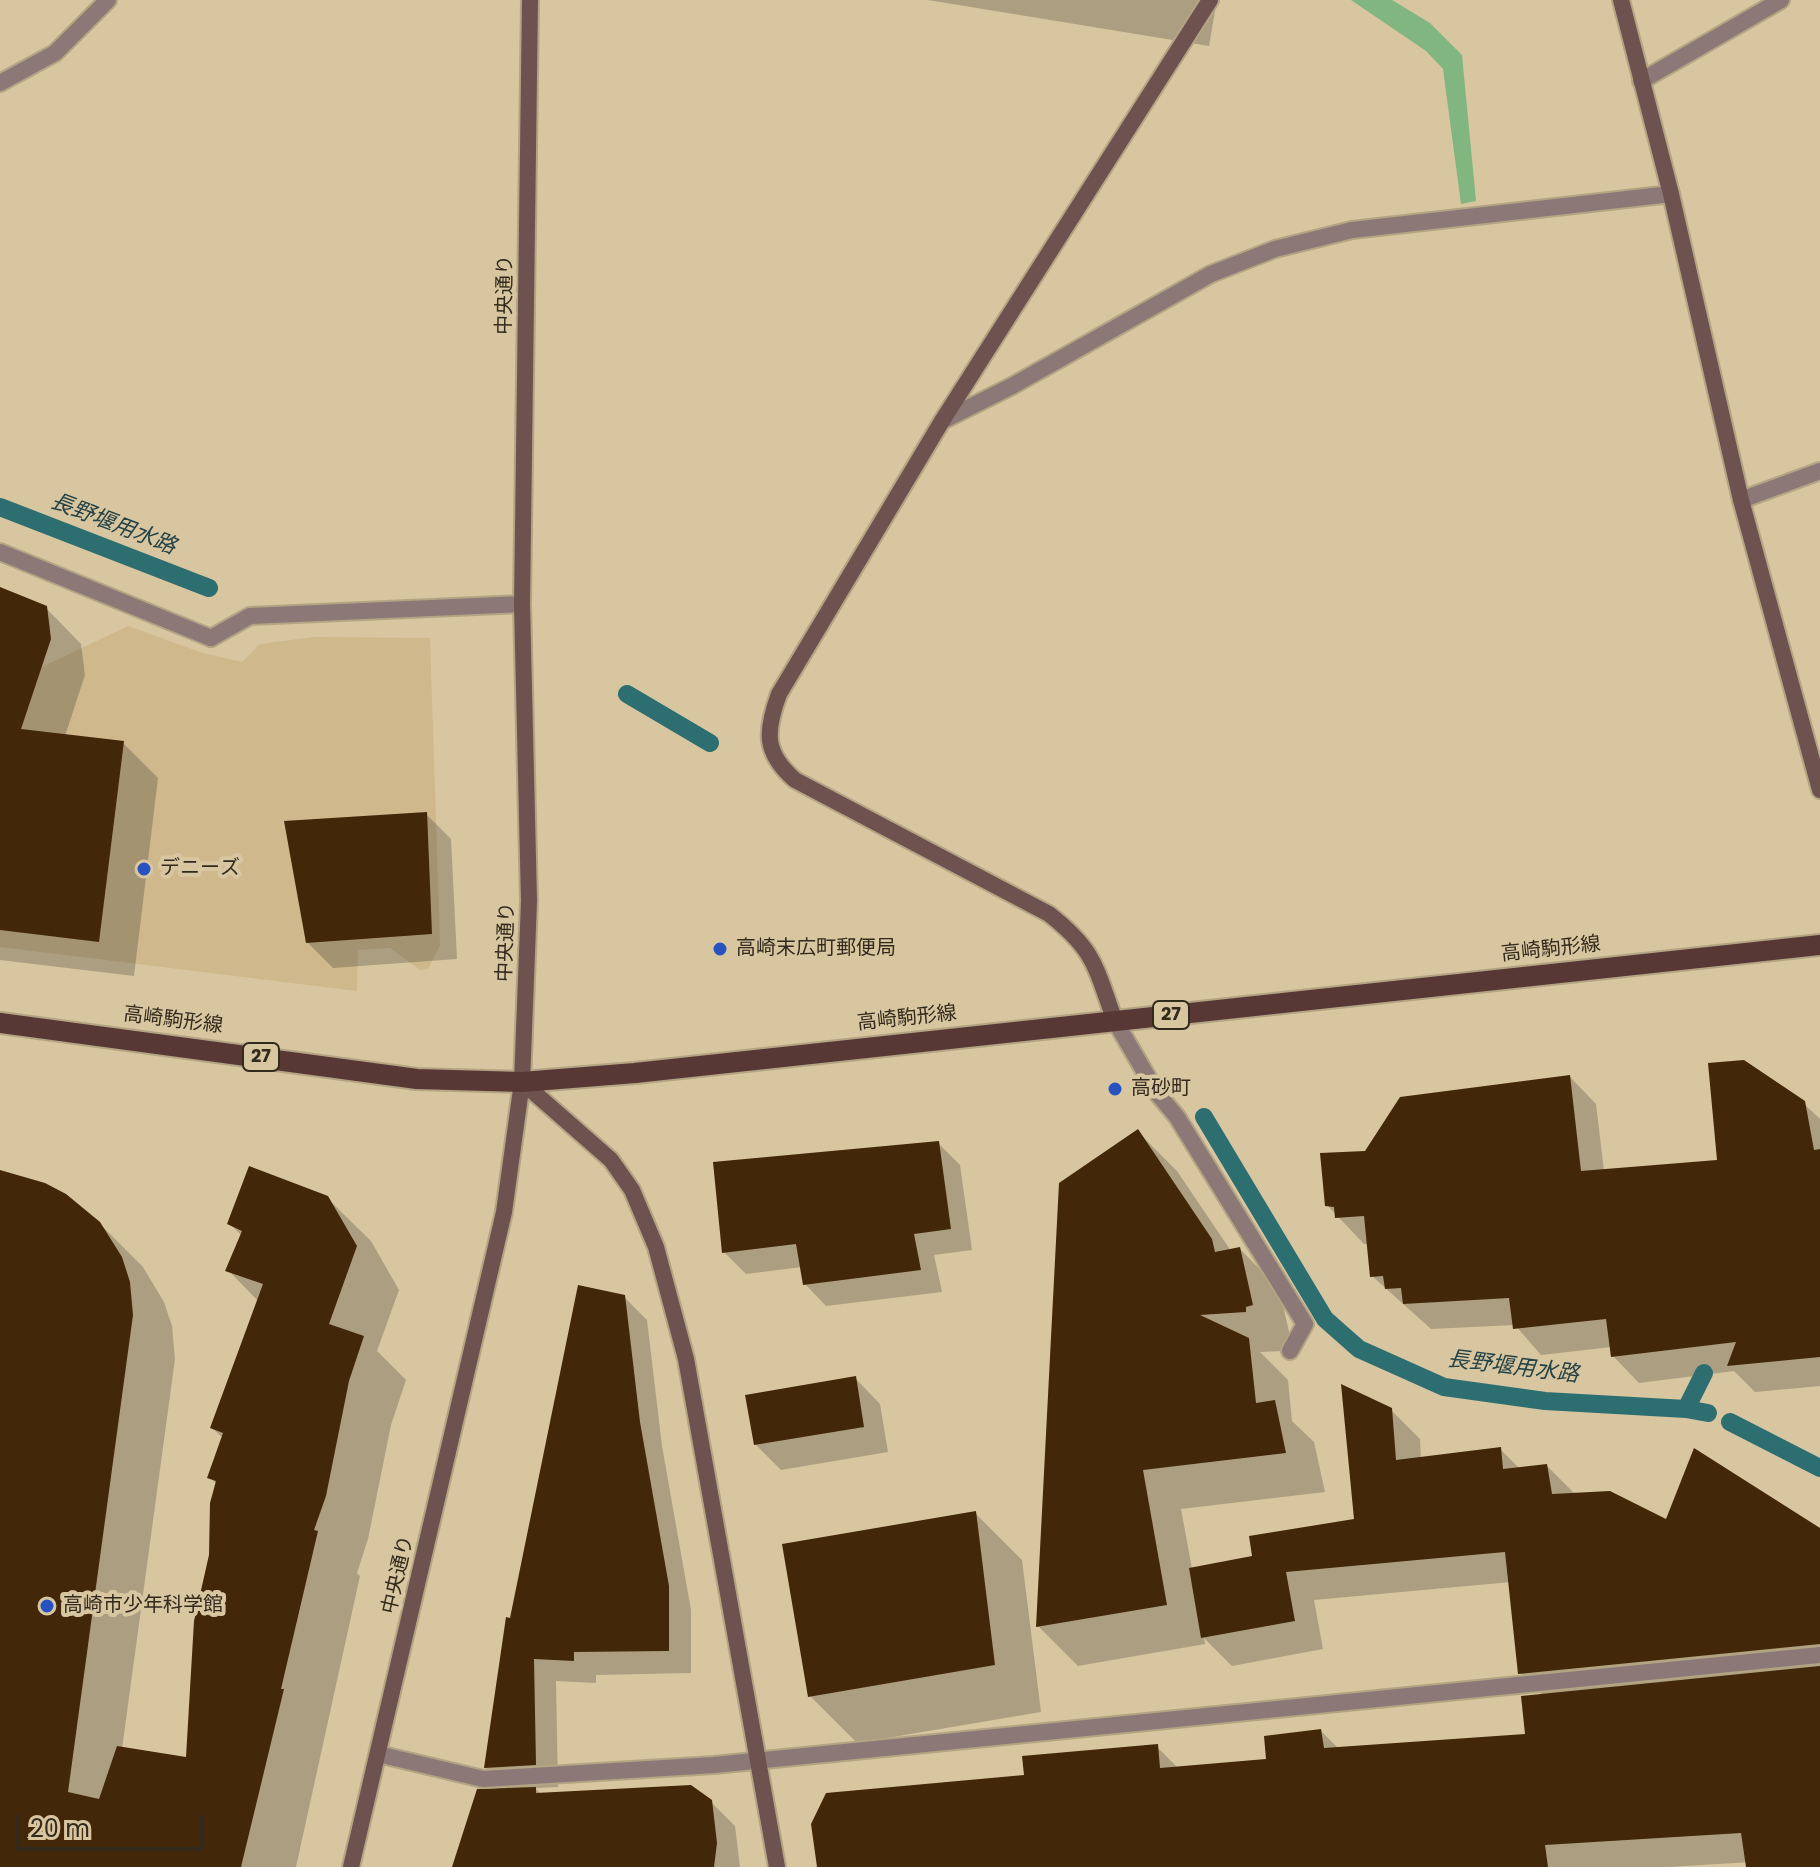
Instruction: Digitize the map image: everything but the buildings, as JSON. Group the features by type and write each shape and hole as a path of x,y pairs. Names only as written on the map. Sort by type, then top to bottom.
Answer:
{"main road":[{"name":"高崎駒形線","path":"0,1023 417,1079 522,1082 635,1073 1820,945"}],"street":[{"path":"0,83 55,53 108,0"},
{"name":"中央通り","path":"351,1867 504,1212 522,1082 529,901 522,604 530,0"},
{"path":"1210,0 942,421 779,694 770,717 769,743 776,764 795,780 1049,914 1090,952 1115,1021 1157,1093 1177,1117 1305,1324 1290,1351"},
{"path":"1621,0 1671,194 1741,500 1820,790"},
{"path":"1641,81 1781,0"},
{"path":"942,421 1012,386 1211,274 1275,249 1352,230 1671,194"},
{"path":"1741,500 1820,471"},
{"path":"0,552 211,638 250,616 522,604"},
{"path":"522,1082 611,1160 632,1190 656,1247 686,1359 777,1867"},
{"path":"378,1754 483,1779 757,1760 1820,1655"}],"shaded area":[{"name":"デニーズ","path":"128,626 203,653 242,662 260,644 314,637 430,638 440,945 428,969 420,970 390,948 358,950 357,991 0,947 0,687"}],"green space":[{"path":"1351,0 1392,0 1430,23 1462,55 1476,201 1461,204 1443,69 1426,51"}],"waterway":[{"name":"長野堰用水路","path":"0,507 209,588"},
{"name":"長野堰用水路","path":"627,694 710,743"},
{"name":"長野堰用水路","path":"1204,1117 1325,1319 1359,1349 1444,1387 1545,1401 1708,1413"},
{"path":"1686,1409 1704,1373"},
{"name":"長野堰用水路","path":"1730,1422 1820,1468"}],"place":[{"name":"デニーズ","path":"144,869"},
{"name":"高崎末広町郵便局","path":"720,949"},
{"name":"高砂町","path":"1115,1089"},
{"name":"高崎市少年科学館","path":"47,1606"}]}
